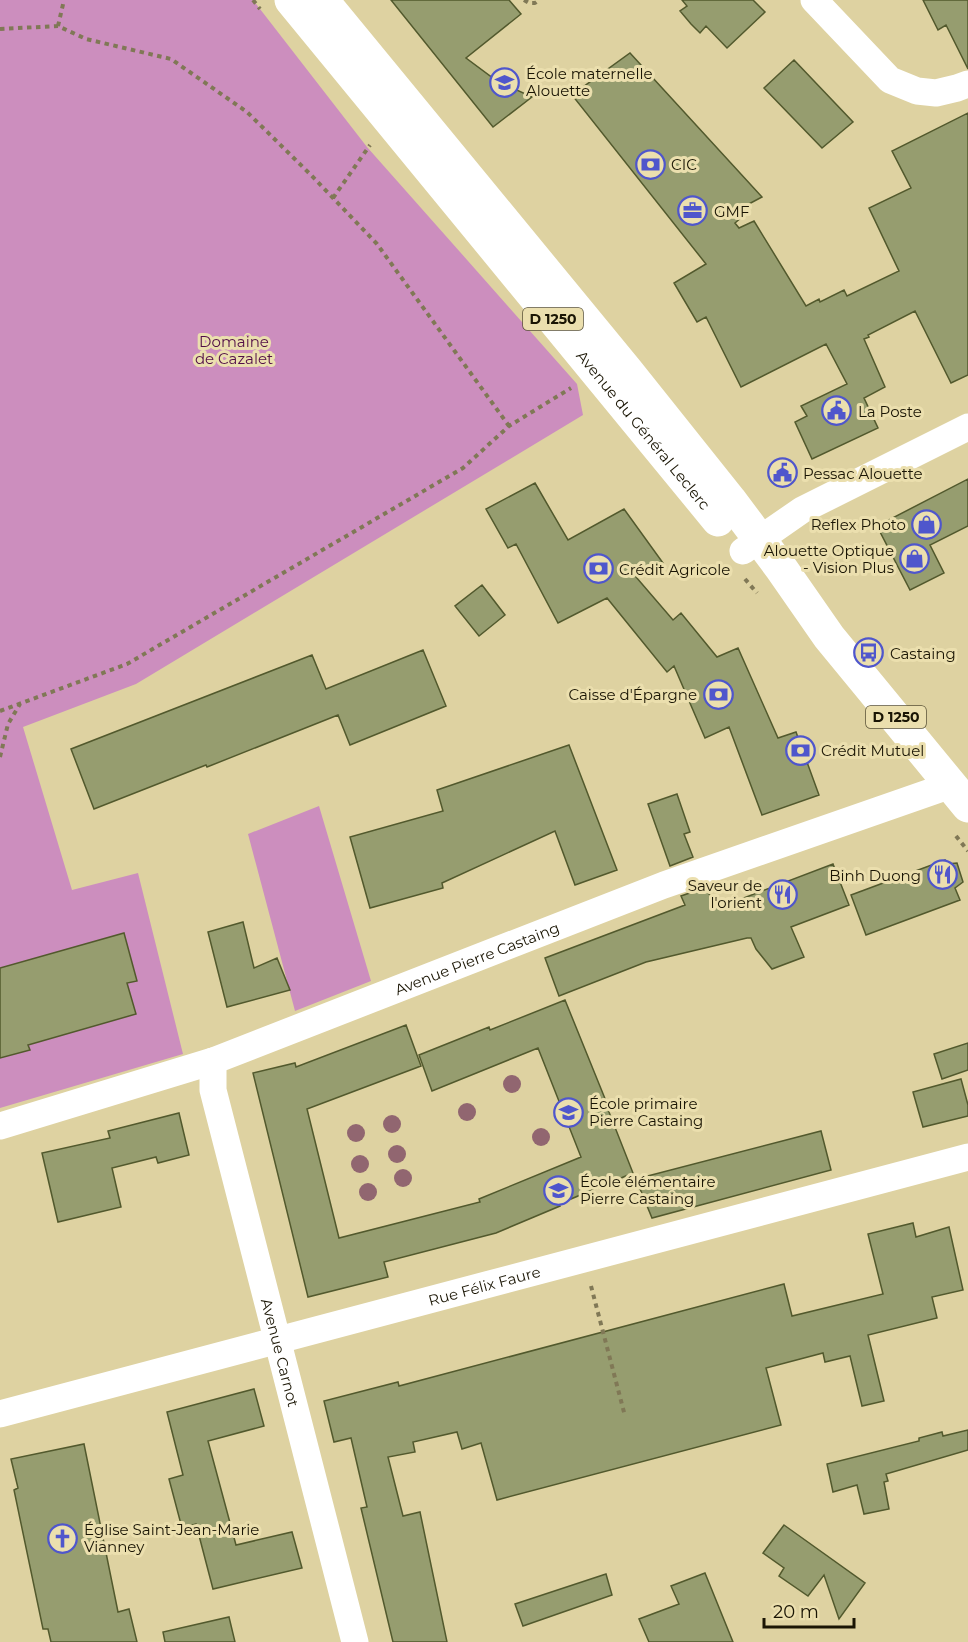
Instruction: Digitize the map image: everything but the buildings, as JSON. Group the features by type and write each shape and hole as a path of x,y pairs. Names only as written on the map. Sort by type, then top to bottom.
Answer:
{"main road":[{"name":"Avenue du Général Leclerc","path":"291,0 751,545 781,568 823,629 959,795"},
{"name":"Avenue du Général Leclerc","path":"322,0 730,500 751,545"}],"street":[{"path":"814,0 890,80 917,91 936,93 968,84"},
{"path":"751,545 802,510 968,427"},
{"name":"Avenue Pierre Castaing","path":"0,1126 213,1061 664,885 959,795"},
{"name":"Avenue Carnot","path":"213,1061 213,1090 355,1642"},
{"name":"Rue Félix Faure","path":"0,1414 968,1157"}],"path":[{"path":"58,26 63,0"},
{"path":"524,0 529,3 539,0"},
{"path":"0,29 58,26 86,39 171,59 247,112 377,244 509,426"},
{"path":"0,711 127,664 463,468 509,426 577,384"},
{"path":"0,757 8,724 21,704"},
{"path":"584,1259 625,1416"}],"green space":[{"name":"Domaine de Cazalet","path":"0,0 253,0 367,147 577,384 583,415 136,684 23,727 72,890 138,873 183,1054 0,1108"},
{"path":"319,806 371,981 295,1011 248,834"}],"place":[{"name":"École maternelle Alouette","path":"505,82"},
{"name":"CIC","path":"650,164"},
{"name":"GMF","path":"693,211"},
{"name":"La Poste","path":"837,411"},
{"name":"Pessac Alouette","path":"782,473"},
{"name":"Reflex Photo","path":"927,524"},
{"name":"Alouette Optique - Vision Plus","path":"915,559"},
{"name":"Crédit Agricole","path":"598,569"},
{"name":"Castaing","path":"869,653"},
{"name":"Caisse d'Épargne","path":"718,694"},
{"name":"Crédit Mutuel","path":"800,750"},
{"name":"Binh Duong","path":"942,875"},
{"name":"Saveur de l'orient","path":"783,894"},
{"name":"École primaire Pierre Castaing","path":"568,1112"},
{"name":"École élémentaire Pierre Castaing","path":"559,1190"},
{"name":"Église Saint-Jean-Marie Vianney","path":"63,1538"}]}
